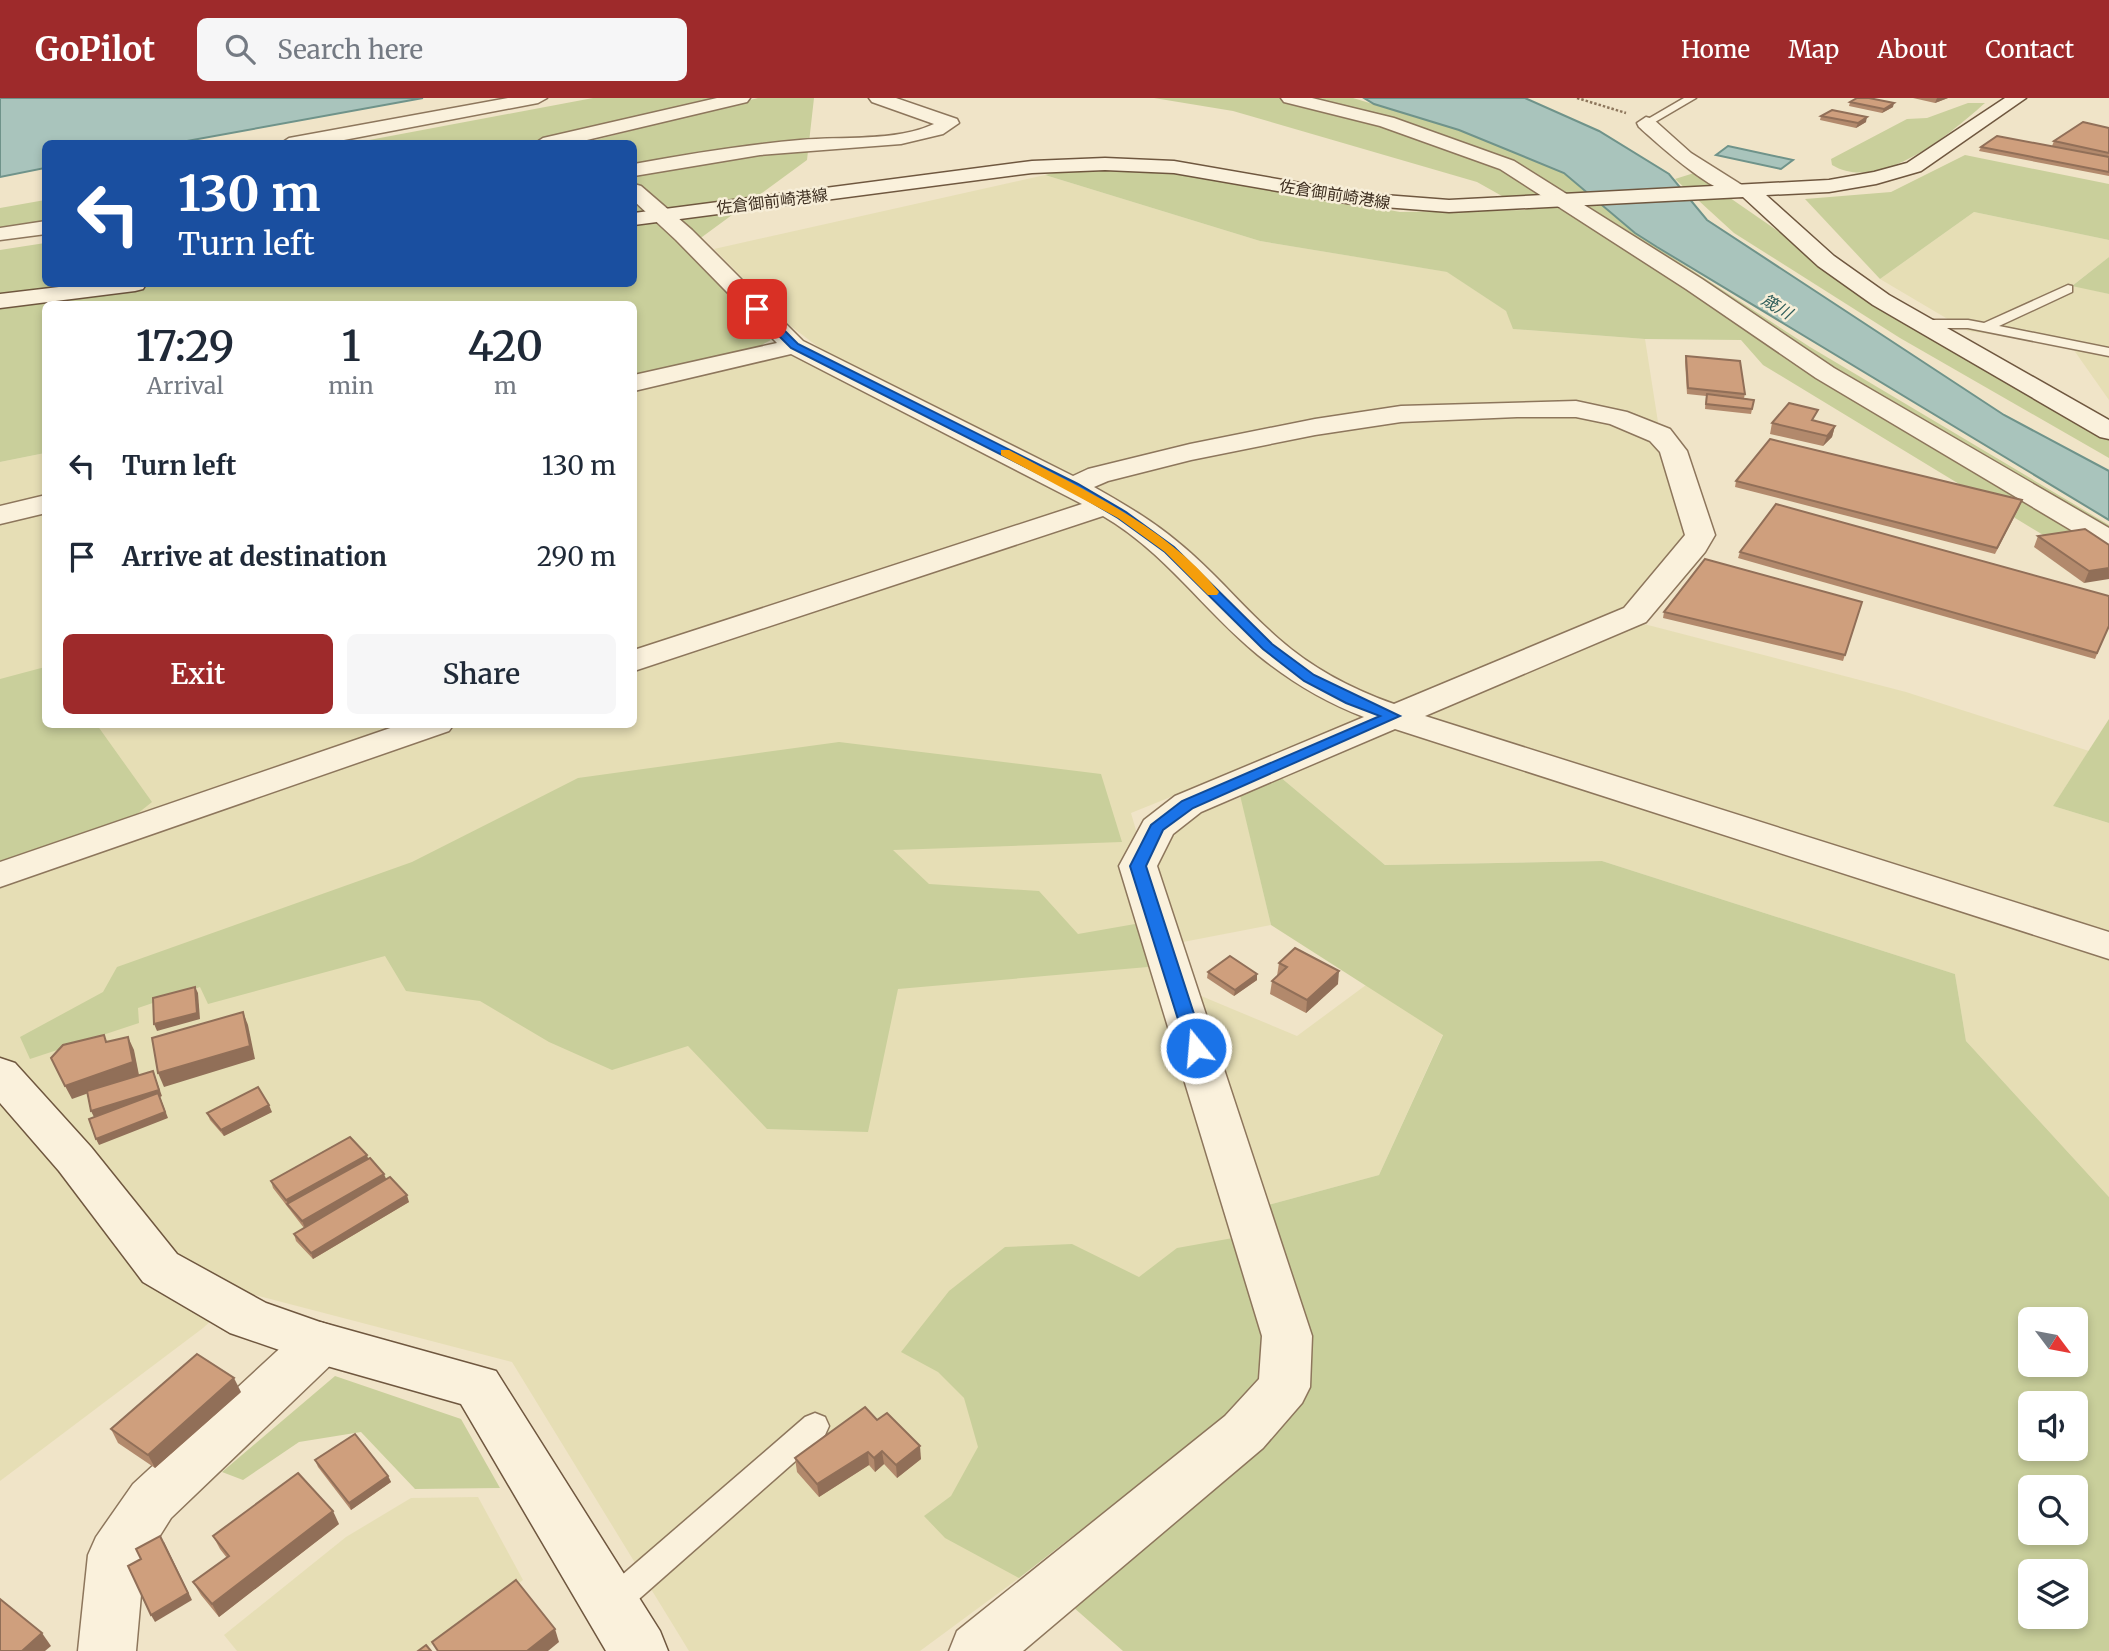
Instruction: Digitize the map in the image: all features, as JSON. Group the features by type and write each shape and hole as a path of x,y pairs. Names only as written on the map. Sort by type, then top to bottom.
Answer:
{"street":[{"path":"311,140 538,98"},
{"path":"560,140 741,98"},
{"path":"637,169 740,152 888,139 941,130 950,123 878,98"},
{"path":"1290,98 1387,121 1478,153 1524,175 1825,373 2109,540"},
{"name":"佐倉御前崎港線","path":"637,219 1032,167 1105,164 1174,166 1320,193 1404,204 1449,206 1565,202 1854,183 1897,173 1929,158 2017,98"},
{"path":"1646,122 1684,157 1743,191 1826,261 1920,324 2109,431"},
{"path":"637,193 794,346 1106,506 1169,549 1268,647 1309,678 1351,700 1392,716 2109,946"},
{"path":"0,234 42,228"},
{"path":"0,301 111,287"},
{"path":"637,382 794,346"},
{"path":"978,1651 1244,1432 1284,1387 1287,1336 1138,866 1157,828 1188,804 1634,615 1694,546 1700,535 1673,452 1660,435 1618,418 1576,409 1401,414 1315,427 1191,452 1098,475 1073,487"},
{"path":"0,515 42,505"},
{"path":"637,660 1106,506"},
{"path":"0,875 425,728"},
{"path":"0,1074 75,1159 160,1268 248,1318 320,1343 478,1387 639,1651"},
{"path":"107,1651 116,1555 152,1501 320,1343"}],"lane":[{"path":"1671,98 1689,99"},
{"path":"1646,122 1689,99"},
{"path":"1986,327 2068,289"},
{"path":"1920,324 1968,324 2109,352"},
{"path":"611,1605 815,1426"}],"path":[{"path":"1577,98 1617,108 1646,122"}],"shaded area":[{"path":"1045,175 1260,241 1448,272 1506,311 1514,329 1645,339 1660,435 1698,538 1624,614 1131,813 1144,858 1174,823 1241,797 1271,925 1183,942 1156,897 1182,988 1297,1036 1366,985 1443,1034 1379,1175 1264,1206 1269,1383 1019,1578 920,1651 689,1651 512,1362 243,1292 203,1328 0,1481 0,522 42,512 42,728 637,728 637,385 821,349 788,324 714,249"},
{"path":"1974,212 2109,240 2109,257 2073,285 2109,294 2109,400 2071,346 1968,331 1880,279"},
{"path":"42,454 42,499 0,509 0,462"},
{"path":"1644,624 1906,692 2089,751 2053,806 2109,823 2109,1197 1966,1041 1955,974 1602,861 1385,865 1279,776"},
{"path":"478,1497 523,1580 423,1651 237,1651 224,1635 346,1537 411,1498"}],"green space":[{"path":"593,98 737,98 557,140 369,140"},
{"path":"758,98 814,98 807,160 687,248 771,340 744,354 637,374 637,301 42,301 42,454 0,462 0,250 42,243 42,287 637,287 637,140 595,140"},
{"path":"1154,98 1353,98 1459,130 1564,173 1635,233 1810,347 2109,525 2109,575 1763,365 1741,340 1645,339 1513,329 1506,311 1447,272 1260,241 1045,175 1088,164 1181,171 1400,212 1527,210 1477,182 1233,111"},
{"path":"1968,103 1985,103 1934,143 1893,166 1871,172 1851,172 1832,165 1831,159 1907,119 1927,118"},
{"path":"1965,155 2109,184 2109,240 1974,212 1880,279 1805,199 1891,192"},
{"path":"1694,173 1785,236 1859,292 2028,395 2109,440 2109,458 1900,338 1734,233 1675,179"},
{"path":"42,201 42,228 0,235 0,208"},
{"path":"2109,257 2109,294 2072,286"},
{"path":"42,668 42,728 99,728 152,802 127,822 0,867 0,679"},
{"path":"2109,719 2109,823 2053,806"},
{"path":"839,742 1101,774 1122,842 893,850 929,884 1039,891 1078,934 1135,924 1159,966 898,989 868,1132 767,1129 688,1046 612,1070 549,1042 480,1001 406,991 385,956 208,1004 200,987 138,1008 139,1023 30,1059 20,1037 103,992 117,967 412,862 578,778"},
{"path":"1279,776 1385,865 1602,861 1955,974 1966,1041 2109,1197 2109,1651 1123,1651 1064,1599 1302,1370 1264,1206 1379,1175 1443,1035 1271,925 1239,791"},
{"path":"1233,1238 1283,1334 1269,1383 1019,1578 945,1538 924,1516 951,1496 978,1447 964,1398 938,1372 901,1352 949,1291 1005,1247 1072,1244 1139,1277 1177,1248"},
{"path":"335,1376 461,1419 500,1488 415,1489 361,1432 299,1442 243,1480 222,1472"}],"water":[{"path":"0,98 423,98 192,140 42,140 42,169 0,177"},
{"name":"筬川","path":"1364,98 1525,98 1599,131 1669,174 1707,220 2004,415 2109,471 2109,520 1635,233 1564,173 1459,130 1374,104"},
{"path":"1728,146 1793,160 1781,169 1716,155"}],"building":[{"path":"1857,98 1894,103 1884,109 1850,102"},
{"path":"1832,110 1867,117 1858,123 1821,116"},
{"path":"2083,122 2109,128 2109,153 2054,141"},
{"path":"1997,136 2109,157 2109,172 1981,147"},
{"path":"1686,356 1740,361 1745,394 1688,388"},
{"path":"1707,394 1754,400 1752,409 1706,404"},
{"path":"1789,403 1818,410 1812,420 1835,426 1827,436 1772,423"},
{"path":"1770,439 2022,500 1997,548 1736,481"},
{"path":"1776,504 2109,596 2109,626 2097,653 1740,552"},
{"path":"2085,529 2109,545 2109,568 2089,571 2038,536"},
{"path":"1705,559 1862,602 1845,655 1664,612"},
{"path":"1295,948 1339,971 1307,1000 1272,981 1287,967 1279,963"},
{"path":"1230,956 1257,974 1235,990 1208,972"},
{"path":"195,987 197,1013 154,1024 153,998"},
{"path":"243,1012 250,1046 158,1073 152,1038"},
{"path":"104,1035 106,1042 128,1037 133,1062 65,1086 51,1058 63,1045"},
{"path":"153,1071 159,1090 91,1111 87,1091"},
{"path":"258,1087 269,1105 221,1130 207,1113"},
{"path":"158,1093 165,1112 96,1139 89,1119"},
{"path":"350,1137 367,1155 286,1200 271,1181"},
{"path":"370,1158 384,1174 302,1221 287,1204"},
{"path":"390,1177 407,1195 311,1253 294,1234"},
{"path":"197,1354 234,1378 148,1455 111,1429"},
{"path":"865,1407 877,1420 887,1413 920,1446 896,1465 882,1451 874,1458 868,1452 817,1484 795,1458"},
{"path":"355,1434 388,1476 349,1503 315,1460"},
{"path":"298,1473 333,1511 212,1604 193,1582 229,1556 213,1536"},
{"path":"160,1536 188,1593 151,1615 128,1566 141,1559 136,1549"},
{"path":"516,1580 555,1629 527,1651 438,1651 432,1642"},
{"path":"0,1599 42,1633 22,1651 0,1651"},
{"path":"426,1645 431,1651 418,1651"}],"slow traffic":[{"path":"1005,453 1122,515 1169,549 1212,592"}],"route":[{"path":"757,309 794,346 1073,487 1122,515 1169,549 1268,647 1309,678 1351,700 1392,716 1188,804 1157,828 1138,866 1196,1048"}]}
